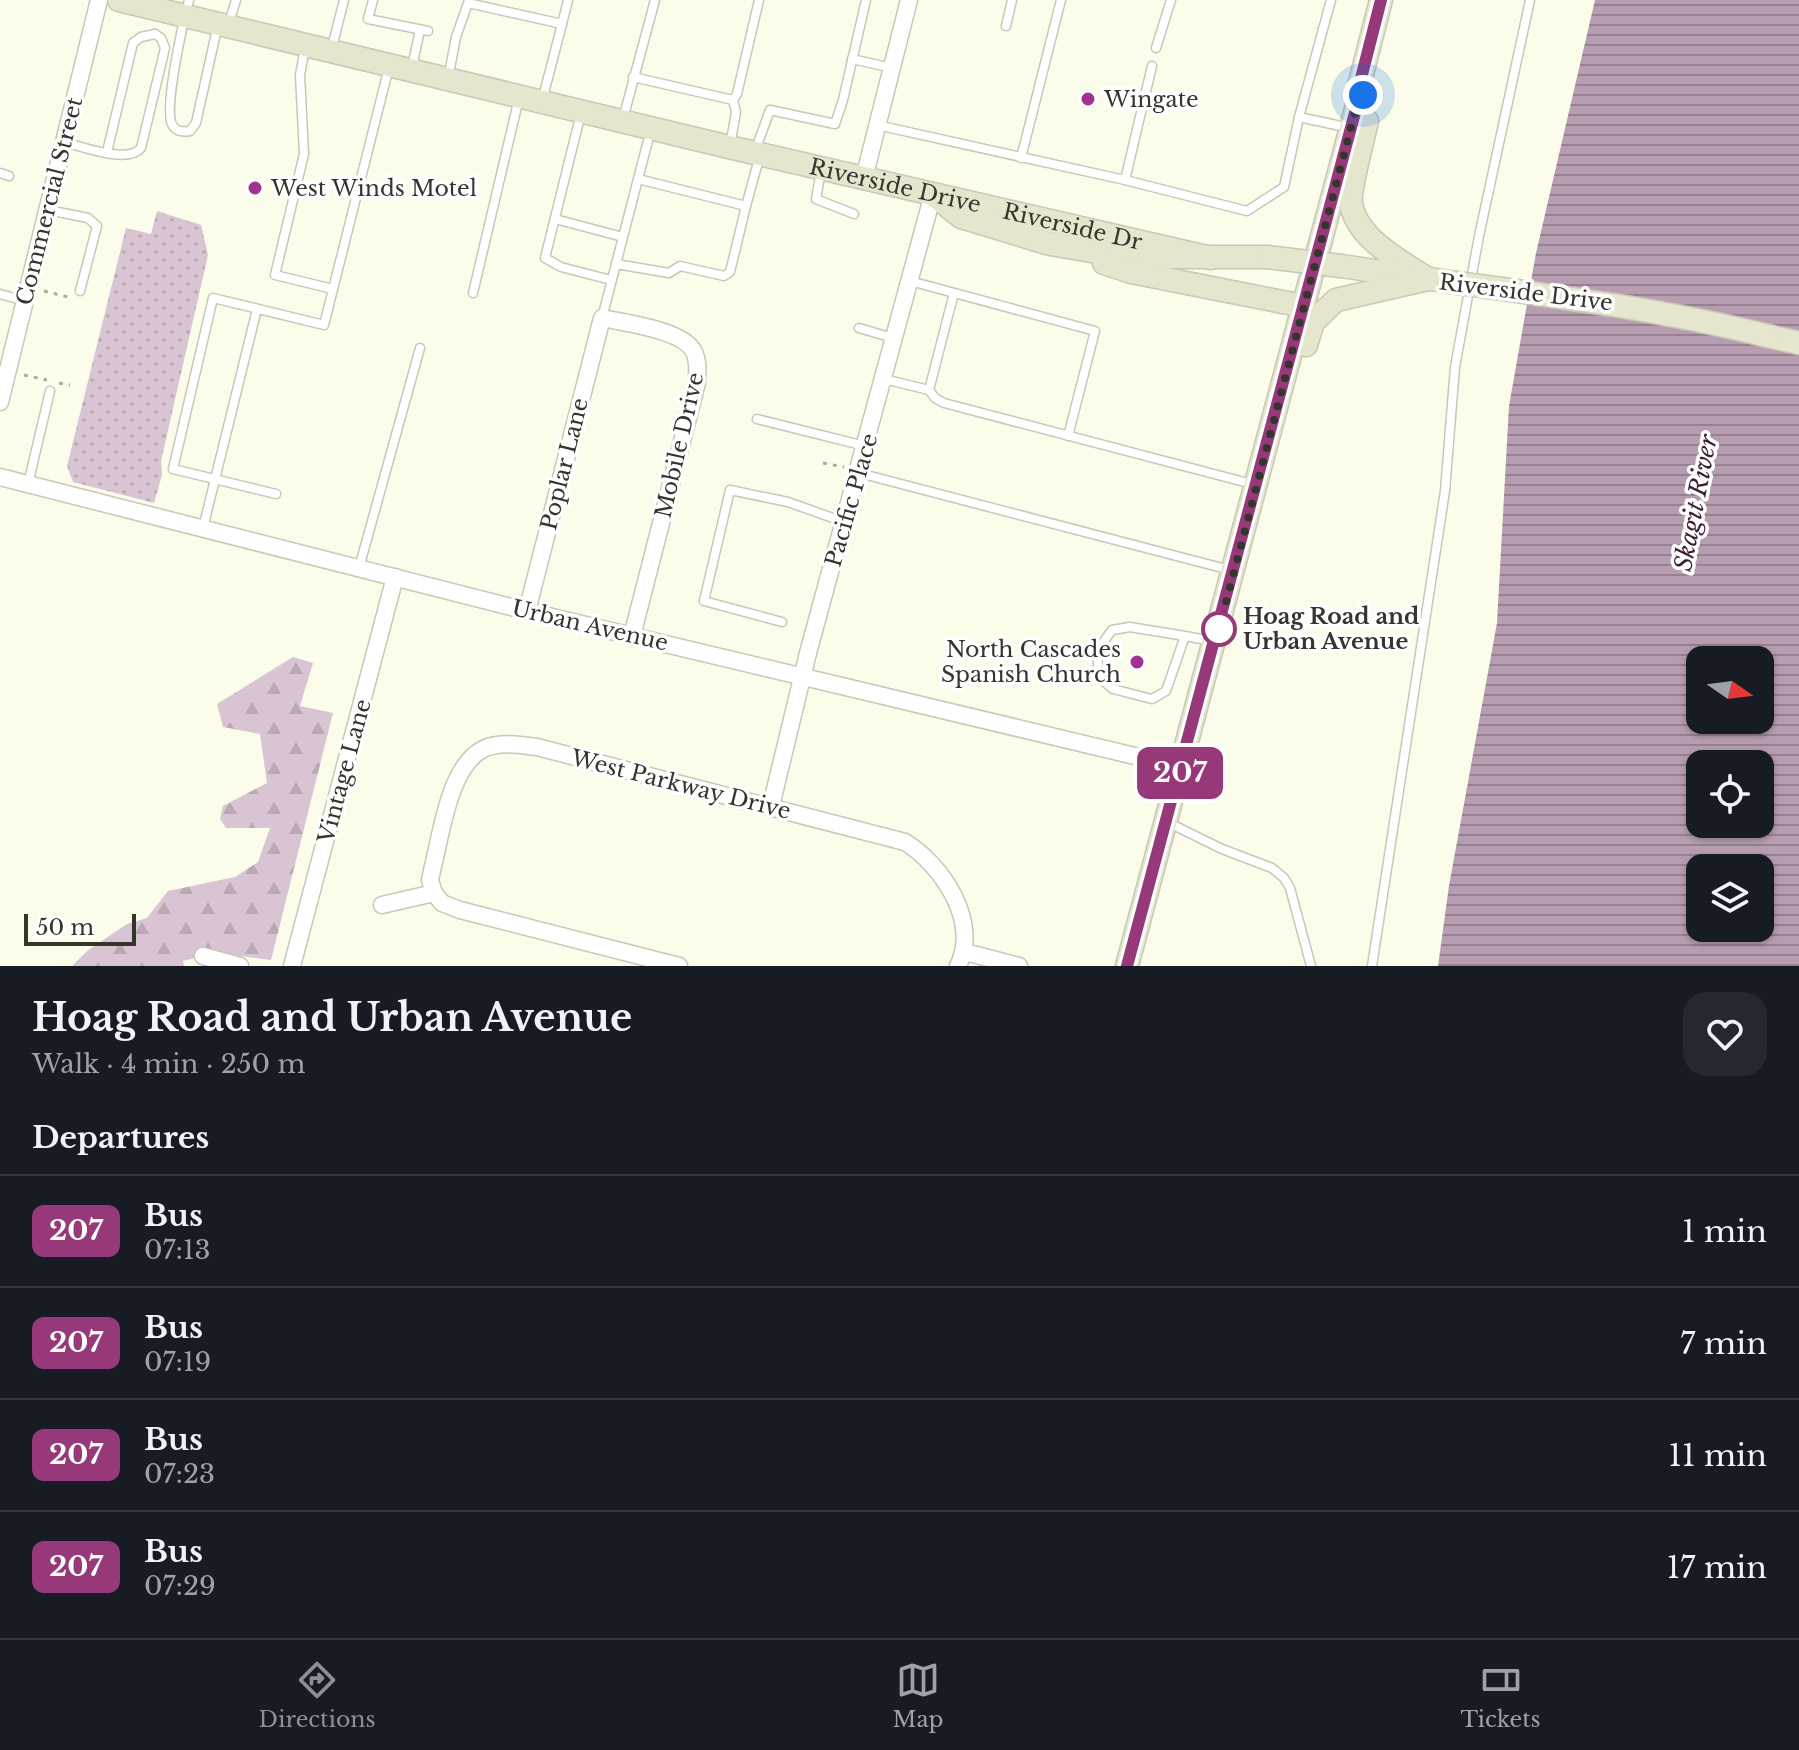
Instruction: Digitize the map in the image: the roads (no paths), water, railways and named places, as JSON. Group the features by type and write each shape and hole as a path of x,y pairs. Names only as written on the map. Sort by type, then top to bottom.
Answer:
{"main road":[{"name":"Riverside Drive","path":"119,0 158,22 187,8 223,25 411,72 933,194 961,217 1050,244 1127,257 1267,257 1341,266 1620,304 1691,317 1799,343"},
{"path":"1127,966 1315,257 1357,105 1363,95 1383,2"},
{"path":"1383,2 1386,30 1351,198 1357,221 1380,248 1428,279"},
{"name":"Riverside Dr","path":"933,194 1211,258"},
{"path":"1050,244 1131,272 1303,306"},
{"path":"1242,540 1277,453 1313,322 1336,300 1428,279"}],"street":[{"name":"Commercial Street","path":"0,402 99,0"},
{"path":"864,178 909,0"},
{"name":"Pacific Place","path":"771,806 845,522 852,470 866,446 933,194"},
{"name":"Poplar Lane","path":"527,611 602,318"},
{"name":"Mobile Drive","path":"602,318 684,339 694,349 698,363 697,383 632,636"},
{"name":"Urban Avenue","path":"0,477 527,611 1181,767"},
{"name":"Vintage Lane","path":"292,966 395,577"},
{"name":"West Parkway Drive","path":"434,893 430,880 456,779 468,759 487,747 511,743 537,747 905,842 923,853 938,869 956,901 964,928 961,959"},
{"path":"382,905 434,893 442,903 460,910 679,966"},
{"path":"203,956 240,966"},
{"path":"961,959 1019,966"}],"lane":[{"path":"187,8 176,55 170,119 173,127 181,132 190,131 196,123 223,25 236,0"},
{"path":"331,51 344,0"},
{"path":"373,0 368,19 424,31 411,72"},
{"path":"542,103 568,0"},
{"path":"623,121 655,0"},
{"path":"729,147 735,124 733,100 759,0"},
{"path":"616,264 669,273 680,266 728,275 770,110 835,124 866,0"},
{"path":"1006,26 1012,0"},
{"path":"1021,158 1061,0"},
{"path":"1156,48 1171,0"},
{"path":"877,125 1125,180 1247,211 1284,187 1299,117 1331,0"},
{"path":"1372,966 1445,491 1455,367 1479,236 1530,0"},
{"path":"448,80 456,37 468,1 562,24"},
{"path":"64,142 111,154 130,155 141,148 165,48 158,22"},
{"path":"111,154 133,43 158,22"},
{"path":"306,45 300,75 304,154 275,275 333,289"},
{"path":"852,59 892,68"},
{"path":"276,494 173,469 213,298 324,325 389,66"},
{"path":"1125,180 1152,66"},
{"path":"633,77 733,100"},
{"path":"473,293 519,97"},
{"path":"581,112 545,258 561,267 611,280"},
{"path":"1299,117 1351,128"},
{"path":"602,318 651,128"},
{"path":"821,168 816,199 854,214"},
{"path":"638,179 746,206"},
{"path":"47,210 88,218 97,226 81,295"},
{"path":"555,219 623,237"},
{"path":"910,281 1095,331 1068,436"},
{"path":"929,390 954,293"},
{"path":"0,294 25,301"},
{"path":"203,528 257,309"},
{"path":"859,328 895,338"},
{"path":"359,568 420,348"},
{"path":"884,379 929,390 944,403 1256,485"},
{"path":"28,484 50,391"},
{"path":"757,419 866,446"},
{"path":"852,470 1234,571"},
{"path":"782,622 704,601 730,490 788,502 845,522"},
{"path":"1185,636 1166,691 1152,699 1113,689 1099,677 1097,651 1112,630 1130,627 1185,636 1215,642"},
{"path":"1167,821 1222,849 1272,868 1284,878 1290,888 1311,966"}],"water":[{"name":"Skagit River","path":"1595,0 1799,0 1799,966 1438,966 1449,886 1497,623 1509,406 1536,253"}],"place":[{"name":"Wingate","path":"1088,99"},
{"name":"West Winds Motel","path":"255,188"},
{"name":"Hoag Road and Urban Avenue","path":"1219,629"},
{"name":"North Cascades Spanish Church","path":"1137,662"}]}
